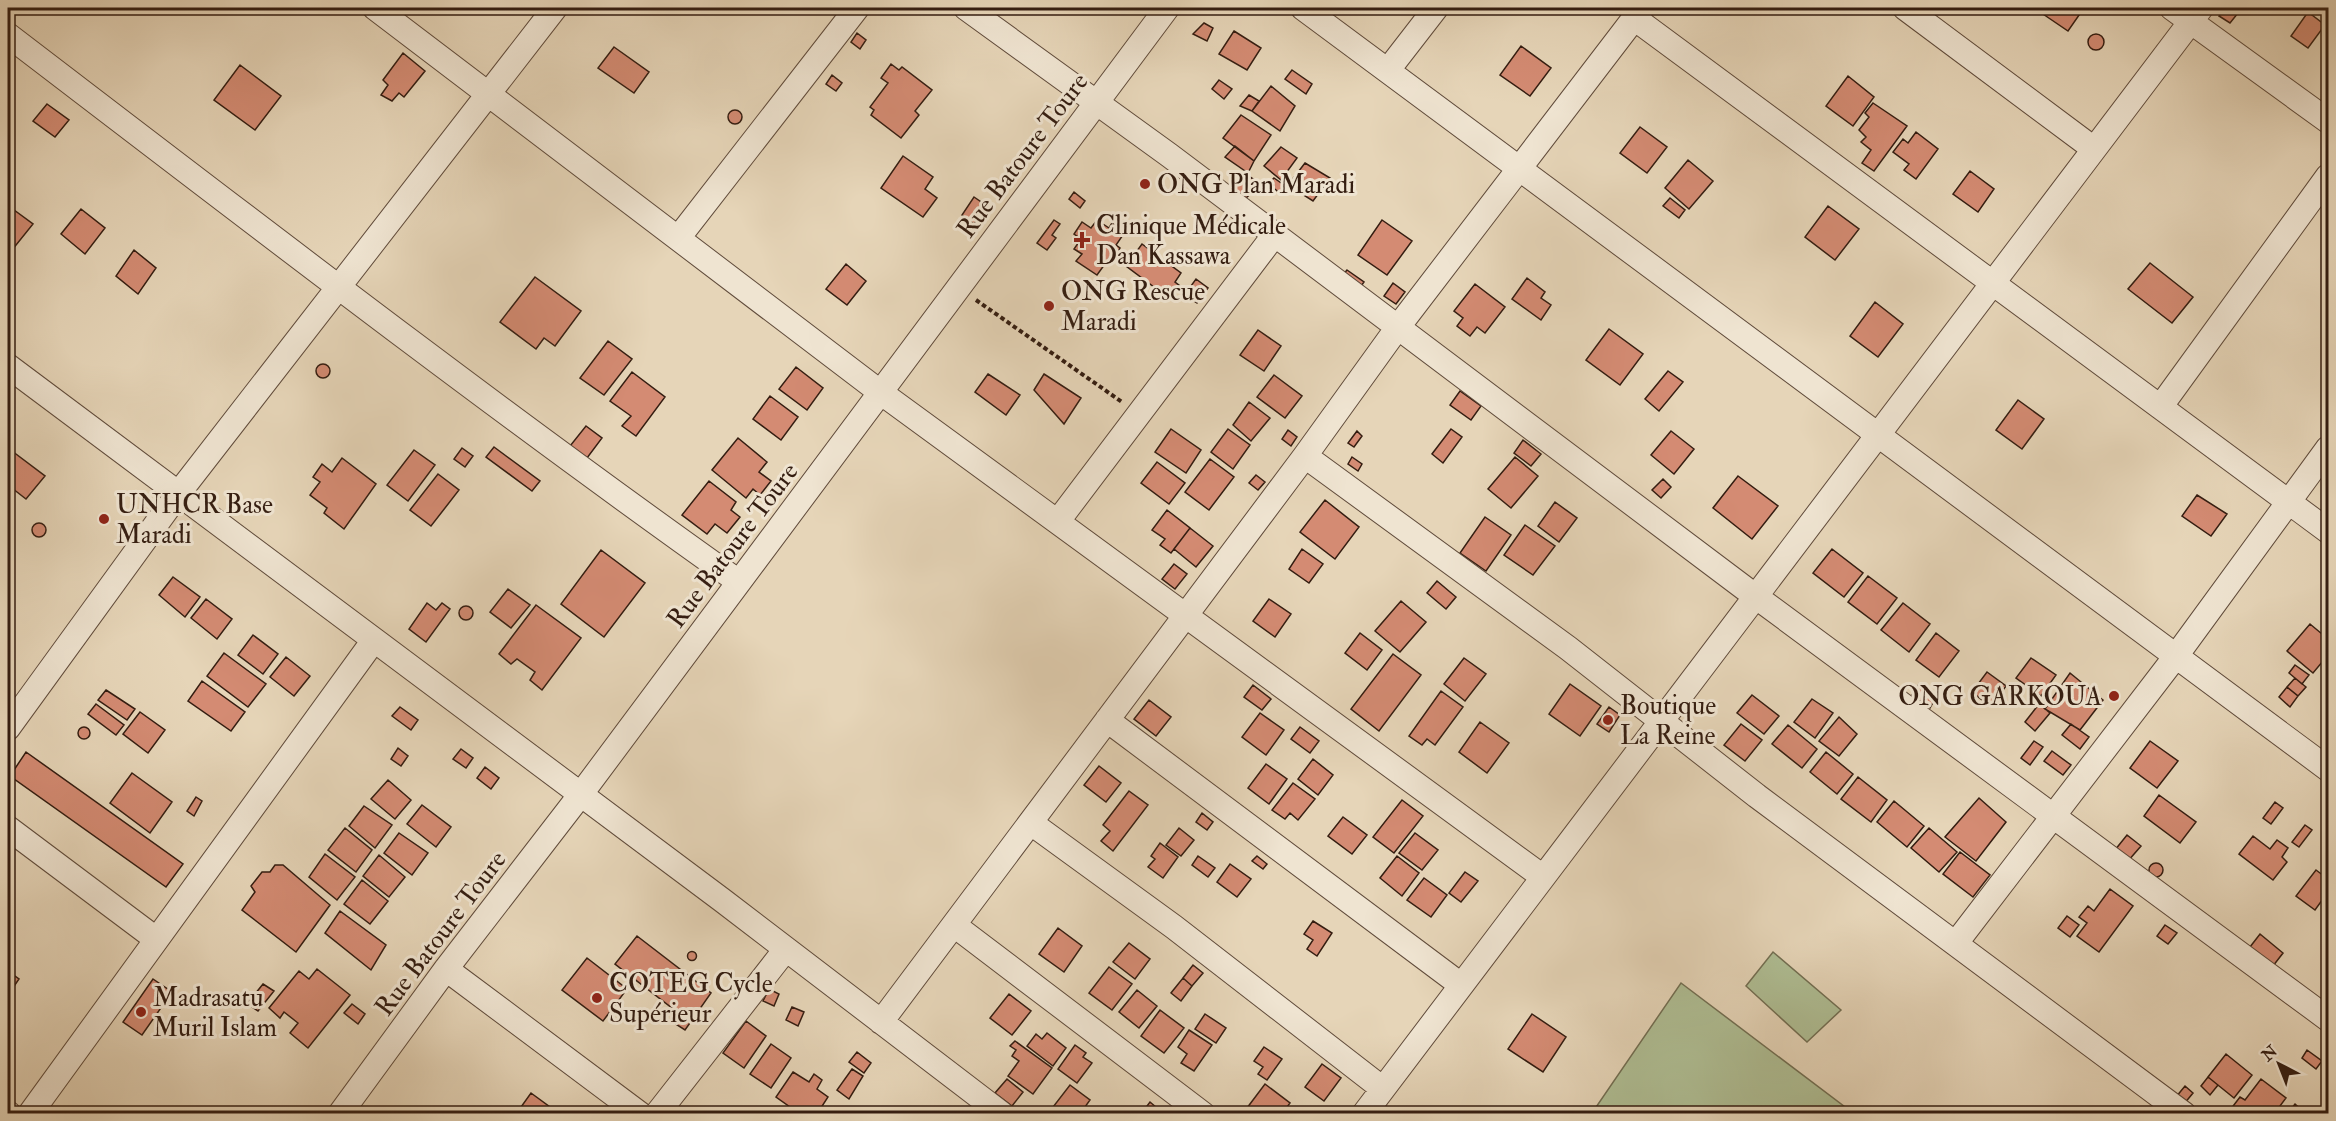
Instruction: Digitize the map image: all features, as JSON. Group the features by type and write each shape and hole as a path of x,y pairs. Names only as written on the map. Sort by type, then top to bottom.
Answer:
{"street":[{"path":"375,8 489,92 880,392 1543,877"},
{"path":"8,728 178,494 555,8"},
{"path":"678,237 857,8"},
{"path":"966,8 1275,234 1755,596 2328,1019"},
{"name":"Rue Batoure Toure","path":"340,1113 446,969 581,794 1167,8"},
{"path":"1303,8 2328,769"},
{"path":"1388,70 1436,8"},
{"path":"1905,8 2094,149"},
{"path":"1364,1113 2094,149 2188,12 2328,121"},
{"path":"881,1022 1186,616 1398,327 1638,13 1993,283 2328,531"},
{"path":"8,35 338,288 582,471 739,582"},
{"path":"2161,406 2328,176"},
{"path":"1059,521 1275,234"},
{"path":"8,366 581,794 1002,1113"},
{"path":"1956,943 2176,656 2328,448"},
{"path":"1305,456 1662,720 1757,796 2184,1113"},
{"path":"30,1113 374,640"},
{"path":"1107,720 1461,984"},
{"path":"1031,823 1183,934 1383,1089"},
{"path":"8,828 156,939"},
{"path":"954,925 1203,1113"},
{"path":"657,1113 786,949"},
{"path":"446,969 640,1113"}],"path":[{"path":"958,288 1139,414"}],"green space":[{"path":"1773,952 1841,1010 1807,1042 1746,986"},
{"path":"1681,983 1853,1113 1592,1113"}],"building":[{"path":"2039,8 2084,8 2068,31 2037,10"},
{"path":"2226,8 2242,8 2230,23 2219,16"},
{"path":"2308,12 2325,25 2308,48 2291,36"},
{"path":"1204,23 1213,28 1207,41 1193,34"},
{"path":"1234,31 1261,48 1247,70 1219,54"},
{"path":"857,33 866,40 860,49 851,42"},
{"path":"2093,34 2099,34 2104,42 2102,48 2093,50 2088,45 2088,39"},
{"path":"1521,46 1551,68 1530,96 1500,75"},
{"path":"614,47 649,72 634,93 598,68"},
{"path":"403,53 425,71 404,97 399,93 392,101 381,95 388,85 383,80"},
{"path":"891,64 899,70 902,67 932,90 915,111 919,115 901,138 871,115 874,110 870,107 888,83 881,78"},
{"path":"240,65 281,96 255,130 214,100"},
{"path":"1292,70 1312,84 1306,94 1285,79"},
{"path":"832,75 842,83 836,91 826,84"},
{"path":"1848,76 1874,97 1853,126 1826,106"},
{"path":"1219,80 1232,89 1224,99 1212,89"},
{"path":"1271,86 1295,106 1280,131 1252,111"},
{"path":"1249,95 1259,101 1252,111 1240,106"},
{"path":"1873,103 1907,126 1874,171 1862,163 1871,150 1861,142 1866,137 1859,130 1869,117 1865,113"},
{"path":"47,104 69,120 55,137 33,121"},
{"path":"735,110 740,112 742,117 740,122 735,124 730,122 728,117 730,112"},
{"path":"1241,115 1271,135 1254,161 1223,138"},
{"path":"1640,127 1667,147 1647,173 1620,153"},
{"path":"1916,132 1938,149 1916,179 1904,170 1909,164 1893,152 1903,139 1908,143"},
{"path":"1235,146 1254,161 1248,173 1225,157"},
{"path":"1281,147 1297,158 1281,180 1264,166"},
{"path":"903,156 933,177 925,189 937,198 923,217 881,188"},
{"path":"1688,160 1713,181 1689,209 1665,188"},
{"path":"1305,163 1330,178 1313,201 1288,185"},
{"path":"1970,171 1994,189 1978,212 1953,194"},
{"path":"1250,177 1261,184 1246,198 1230,186 1236,178 1243,183"},
{"path":"1274,178 1284,185 1280,193 1268,184"},
{"path":"1074,192 1085,201 1080,208 1069,199"},
{"path":"974,197 987,206 974,224 962,215"},
{"path":"1670,198 1685,210 1679,218 1663,206"},
{"path":"1828,206 1859,229 1835,260 1805,237"},
{"path":"10,207 33,224 8,255 8,209"},
{"path":"81,209 105,228 85,254 61,234"},
{"path":"1054,220 1060,224 1052,235 1056,238 1047,250 1037,243"},
{"path":"1097,220 1109,228 1112,223 1125,232 1116,245 1120,248 1118,252 1122,255 1117,262 1110,257 1097,275 1076,261 1082,254 1074,249 1081,239 1074,234 1082,222 1091,228"},
{"path":"1382,220 1412,241 1387,275 1358,255"},
{"path":"1142,244 1181,273 1175,282 1180,286 1170,299 1126,266"},
{"path":"134,250 156,268 138,294 116,276"},
{"path":"2150,263 2193,297 2172,323 2128,289"},
{"path":"846,264 866,281 847,305 826,289"},
{"path":"1347,270 1364,282 1359,289 1341,277"},
{"path":"535,277 581,311 555,346 544,338 536,349 500,322"},
{"path":"1527,278 1545,292 1541,298 1551,305 1541,320 1512,299"},
{"path":"1196,279 1208,288 1197,303 1191,299 1194,295 1188,290"},
{"path":"1393,283 1405,292 1396,304 1384,296"},
{"path":"1475,284 1505,307 1485,333 1477,327 1470,336 1457,326 1463,318 1454,311"},
{"path":"1875,302 1903,324 1878,357 1850,336"},
{"path":"1609,329 1643,354 1620,385 1586,360"},
{"path":"1258,330 1281,346 1264,371 1240,355"},
{"path":"608,341 632,359 604,395 580,378"},
{"path":"323,364 328,366 330,371 328,376 323,378 318,376 316,371 318,366"},
{"path":"796,367 823,388 807,410 779,389"},
{"path":"1668,371 1683,382 1659,411 1645,399"},
{"path":"632,372 665,397 636,436 622,426 631,416 610,401"},
{"path":"988,374 1020,395 1006,415 975,392"},
{"path":"1044,374 1081,398 1064,424 1034,390"},
{"path":"1274,375 1302,396 1285,418 1257,397"},
{"path":"1460,391 1481,406 1471,420 1450,405"},
{"path":"770,396 798,417 781,440 753,419"},
{"path":"2018,400 2044,419 2022,449 1996,430"},
{"path":"1249,402 1270,418 1251,441 1233,425"},
{"path":"586,426 602,438 587,458 570,446"},
{"path":"1171,429 1201,450 1186,473 1155,452"},
{"path":"1228,429 1250,445 1233,469 1211,452"},
{"path":"1451,429 1462,437 1443,463 1432,454"},
{"path":"1288,430 1297,437 1291,446 1282,439"},
{"path":"1357,431 1362,436 1354,447 1348,443"},
{"path":"1671,431 1694,449 1674,474 1651,455"},
{"path":"738,438 767,462 759,472 771,481 760,495 753,489 746,498 712,470"},
{"path":"1523,440 1541,454 1531,466 1514,453"},
{"path":"494,447 540,481 532,491 486,457"},
{"path":"8,448 45,476 26,499 8,485"},
{"path":"462,448 473,456 465,467 454,459"},
{"path":"414,450 435,465 408,501 387,485"},
{"path":"1352,457 1362,464 1358,471 1348,464"},
{"path":"1515,457 1538,476 1511,508 1488,489"},
{"path":"342,458 376,484 344,529 324,513 327,508 310,495 320,482 313,477 322,464 332,472"},
{"path":"1210,459 1234,477 1209,510 1185,492"},
{"path":"1157,462 1185,483 1169,504 1141,483"},
{"path":"438,474 459,490 431,526 410,510"},
{"path":"1256,475 1265,482 1258,490 1249,483"},
{"path":"1738,476 1778,506 1752,539 1713,508"},
{"path":"1663,479 1671,487 1661,498 1652,490"},
{"path":"709,481 736,502 731,510 740,517 727,533 715,524 707,534 682,515"},
{"path":"2197,495 2227,514 2211,536 2182,516"},
{"path":"1325,500 1359,527 1335,559 1300,532"},
{"path":"1555,502 1577,518 1559,542 1538,526"},
{"path":"1167,510 1190,528 1171,553 1160,545 1165,539 1152,530"},
{"path":"1485,517 1511,535 1486,571 1460,553"},
{"path":"39,523 44,525 46,530 44,535 39,537 34,535 32,530 34,525"},
{"path":"1525,525 1555,546 1533,575 1504,555"},
{"path":"1190,528 1213,546 1196,567 1174,549"},
{"path":"1302,549 1323,564 1309,583 1289,569"},
{"path":"1832,549 1863,573 1844,597 1813,573"},
{"path":"601,550 645,583 604,637 561,604"},
{"path":"1174,564 1187,574 1175,589 1162,579"},
{"path":"1868,576 1897,598 1877,624 1848,602"},
{"path":"173,577 200,597 185,617 159,595"},
{"path":"1437,581 1456,597 1446,609 1427,593"},
{"path":"508,589 530,605 511,628 490,612"},
{"path":"206,599 232,619 217,639 191,618"},
{"path":"1269,599 1291,614 1275,637 1253,621"},
{"path":"1401,601 1426,622 1400,652 1375,631"},
{"path":"427,603 436,610 442,603 450,609 426,642 409,629"},
{"path":"1903,603 1930,624 1909,652 1881,630"},
{"path":"536,605 581,638 542,690 530,680 535,672 517,659 511,664 499,654"},
{"path":"466,606 471,608 473,613 471,618 466,620 461,618 459,613 461,608"},
{"path":"2310,624 2328,639 2328,655 2313,673 2287,651"},
{"path":"1360,633 1382,650 1367,670 1345,653"},
{"path":"1936,633 1959,651 1939,677 1916,660"},
{"path":"253,635 278,654 263,674 238,655"},
{"path":"224,653 266,684 248,707 207,676"},
{"path":"1393,654 1421,675 1379,731 1351,709"},
{"path":"286,657 310,676 294,696 270,677"},
{"path":"1464,658 1486,674 1465,701 1444,684"},
{"path":"2031,658 2056,675 2041,696 2016,678"},
{"path":"2295,665 2309,675 2302,684 2289,673"},
{"path":"1987,672 2006,686 1991,707 1972,692"},
{"path":"2070,673 2103,700 2080,730 2045,709"},
{"path":"2295,678 2306,687 2298,696 2287,687"},
{"path":"202,681 245,712 231,731 188,701"},
{"path":"1570,684 1601,706 1580,736 1549,714"},
{"path":"1919,684 1935,699 1930,708 1912,695"},
{"path":"1253,685 1271,699 1262,710 1244,697"},
{"path":"2287,687 2298,696 2290,707 2279,697"},
{"path":"106,690 135,709 127,720 98,700"},
{"path":"1441,691 1463,707 1435,745 1427,739 1422,745 1409,736"},
{"path":"1752,695 1779,716 1764,734 1737,713"},
{"path":"1812,699 1833,713 1815,738 1794,722"},
{"path":"1149,700 1171,717 1156,736 1134,719"},
{"path":"96,704 124,725 116,735 88,714"},
{"path":"2039,704 2050,713 2035,731 2025,722"},
{"path":"400,707 418,720 411,730 392,716"},
{"path":"1609,707 1620,715 1609,732 1597,724"},
{"path":"140,712 165,730 148,753 123,734"},
{"path":"1260,713 1284,730 1266,755 1242,737"},
{"path":"1839,717 1857,734 1839,756 1819,741"},
{"path":"1480,722 1509,743 1487,773 1459,752"},
{"path":"1741,724 1762,740 1745,761 1724,745"},
{"path":"2071,724 2089,737 2080,749 2062,735"},
{"path":"1788,725 1817,749 1802,768 1772,744"},
{"path":"84,727 90,733 84,739 78,733"},
{"path":"1300,727 1319,741 1310,753 1291,739"},
{"path":"2034,741 2043,747 2030,765 2021,758"},
{"path":"2150,741 2178,761 2157,788 2130,768"},
{"path":"398,748 408,756 401,766 391,759"},
{"path":"461,749 473,758 466,768 453,759"},
{"path":"2052,751 2071,765 2063,775 2044,761"},
{"path":"26,752 183,864 166,887 10,776"},
{"path":"1826,752 1853,774 1837,794 1810,772"},
{"path":"1313,759 1333,775 1318,795 1298,779"},
{"path":"1266,764 1287,779 1269,804 1248,788"},
{"path":"1099,766 1121,783 1106,802 1084,785"},
{"path":"485,767 499,778 491,789 477,778"},
{"path":"132,773 172,802 150,833 110,803"},
{"path":"1858,777 1887,800 1871,822 1841,799"},
{"path":"388,780 411,800 395,819 371,799"},
{"path":"1293,783 1315,799 1298,820 1290,813 1285,819 1272,810"},
{"path":"1129,791 1148,805 1113,851 1101,841 1110,831 1103,825"},
{"path":"2159,795 2196,822 2180,843 2144,816"},
{"path":"196,797 202,801 194,816 187,811"},
{"path":"1979,798 2006,822 1976,861 1945,837"},
{"path":"1402,800 1423,816 1394,853 1373,837"},
{"path":"1894,801 1924,826 1907,847 1877,822"},
{"path":"2275,802 2283,808 2271,824 2263,818"},
{"path":"422,805 451,827 436,847 407,824"},
{"path":"364,806 392,825 375,848 349,826"},
{"path":"1202,813 1213,822 1207,830 1196,822"},
{"path":"1343,817 1367,835 1352,854 1328,836"},
{"path":"2305,825 2312,830 2299,847 2292,842"},
{"path":"345,828 372,850 356,872 328,850"},
{"path":"1179,828 1194,840 1181,856 1166,845"},
{"path":"1929,828 1957,852 1939,872 1911,848"},
{"path":"399,833 428,853 412,875 384,853"},
{"path":"1415,833 1438,850 1422,870 1399,853"},
{"path":"2127,835 2141,846 2128,861 2115,850"},
{"path":"2253,836 2270,849 2277,840 2288,848 2282,857 2287,862 2273,880 2239,854"},
{"path":"1160,843 1178,857 1163,878 1148,867 1155,859 1151,856"},
{"path":"1960,852 1990,875 1973,897 1943,874"},
{"path":"325,854 355,877 337,900 309,877"},
{"path":"379,855 405,877 389,897 363,876"},
{"path":"1198,856 1215,868 1208,877 1192,865"},
{"path":"1257,856 1267,864 1263,869 1252,861"},
{"path":"1397,856 1419,873 1402,896 1380,878"},
{"path":"2156,863 2161,865 2163,870 2161,875 2156,877 2151,875 2149,870 2151,865"},
{"path":"1230,864 1251,879 1237,897 1217,882"},
{"path":"275,865 283,865 330,905 296,952 242,910 255,892 251,886 262,872 270,872"},
{"path":"2316,870 2328,879 2328,892 2315,910 2296,896"},
{"path":"1465,872 1478,881 1461,902 1449,893"},
{"path":"1424,878 1447,895 1431,917 1407,900"},
{"path":"362,880 388,901 370,924 344,904"},
{"path":"2110,889 2133,906 2099,952 2077,936 2087,923 2079,917 2088,906 2094,911"},
{"path":"340,911 386,945 371,970 325,933"},
{"path":"2067,916 2079,925 2070,937 2058,928"},
{"path":"1313,921 1332,933 1317,956 1307,949 1313,940 1304,934"},
{"path":"2165,925 2177,933 2168,944 2157,936"},
{"path":"1058,928 1082,946 1064,972 1039,954"},
{"path":"2260,934 2283,953 2273,966 2250,947"},
{"path":"637,936 711,993 685,1030 671,1021 677,1012 615,964"},
{"path":"1129,943 1150,959 1135,979 1113,962"},
{"path":"692,952 696,956 692,960 688,956"},
{"path":"587,958 627,989 603,1021 562,990"},
{"path":"1193,965 1203,973 1192,986 1183,978"},
{"path":"1109,967 1132,984 1112,1010 1089,993"},
{"path":"317,969 350,995 308,1048 290,1033 298,1023 284,1012 280,1018 269,1008 299,971 309,979"},
{"path":"8,971 19,979 8,995"},
{"path":"1183,978 1192,986 1181,1001 1171,993"},
{"path":"153,979 172,992 142,1035 123,1022"},
{"path":"263,984 274,991 258,1011 247,1004"},
{"path":"769,989 779,994 774,1006 763,1001"},
{"path":"1137,990 1157,1006 1139,1028 1119,1012"},
{"path":"1009,994 1031,1011 1012,1035 990,1018"},
{"path":"352,1004 365,1014 358,1024 344,1013"},
{"path":"792,1007 804,1012 798,1026 786,1020"},
{"path":"1160,1010 1184,1028 1164,1053 1141,1036"},
{"path":"1205,1014 1226,1028 1216,1043 1195,1029"},
{"path":"1532,1014 1566,1037 1543,1072 1508,1049"},
{"path":"746,1021 766,1036 744,1068 723,1053"},
{"path":"1189,1030 1212,1045 1194,1071 1181,1063 1187,1054 1178,1047"},
{"path":"1047,1033 1066,1048 1053,1066 1027,1046 1036,1034 1042,1039"},
{"path":"1015,1041 1052,1068 1033,1094 1008,1076 1019,1061 1012,1056 1016,1050 1010,1046"},
{"path":"771,1044 791,1058 771,1088 750,1074"},
{"path":"1075,1045 1086,1053 1083,1057 1092,1063 1077,1083 1058,1069"},
{"path":"1264,1047 1282,1059 1267,1080 1258,1074 1263,1067 1254,1061"},
{"path":"2307,1050 2322,1061 2316,1069 2302,1058"},
{"path":"857,1052 871,1063 864,1073 849,1062"},
{"path":"2226,1054 2252,1075 2234,1098 2208,1077"},
{"path":"1322,1064 1341,1078 1324,1101 1305,1087"},
{"path":"852,1069 863,1076 849,1099 837,1090"},
{"path":"793,1072 809,1082 814,1074 822,1080 817,1089 828,1097 817,1114 800,1114 776,1097"},
{"path":"2208,1077 2218,1085 2210,1095 2201,1086"},
{"path":"1007,1079 1023,1092 1012,1106 995,1093"},
{"path":"2261,1079 2286,1098 2274,1114 2227,1114 2240,1097 2245,1100"},
{"path":"1265,1084 1290,1103 1282,1114 1254,1114 1247,1108"},
{"path":"1070,1085 1090,1100 1080,1114 1062,1114 1053,1107"},
{"path":"2185,1086 2193,1093 2184,1104 2176,1097"},
{"path":"531,1093 550,1107 546,1114 516,1114"},
{"path":"1150,1102 1164,1114 1141,1114"},
{"path":"2295,1104 2306,1114 2287,1114"}],"place":[{"name":"ONG Plan Maradi","path":"1145,184"},
{"name":"Clinique Médicale Dan Kassawa","path":"1082,240"},
{"name":"ONG Rescue Maradi","path":"1049,306"},
{"name":"UNHCR Base Maradi","path":"104,519"},
{"name":"ONG GARKOUA","path":"2114,696"},
{"name":"Boutique La Reine","path":"1608,720"},
{"name":"COTEG Cycle Supérieur","path":"597,998"},
{"name":"Madrasatu Muril Islam","path":"141,1012"}]}
